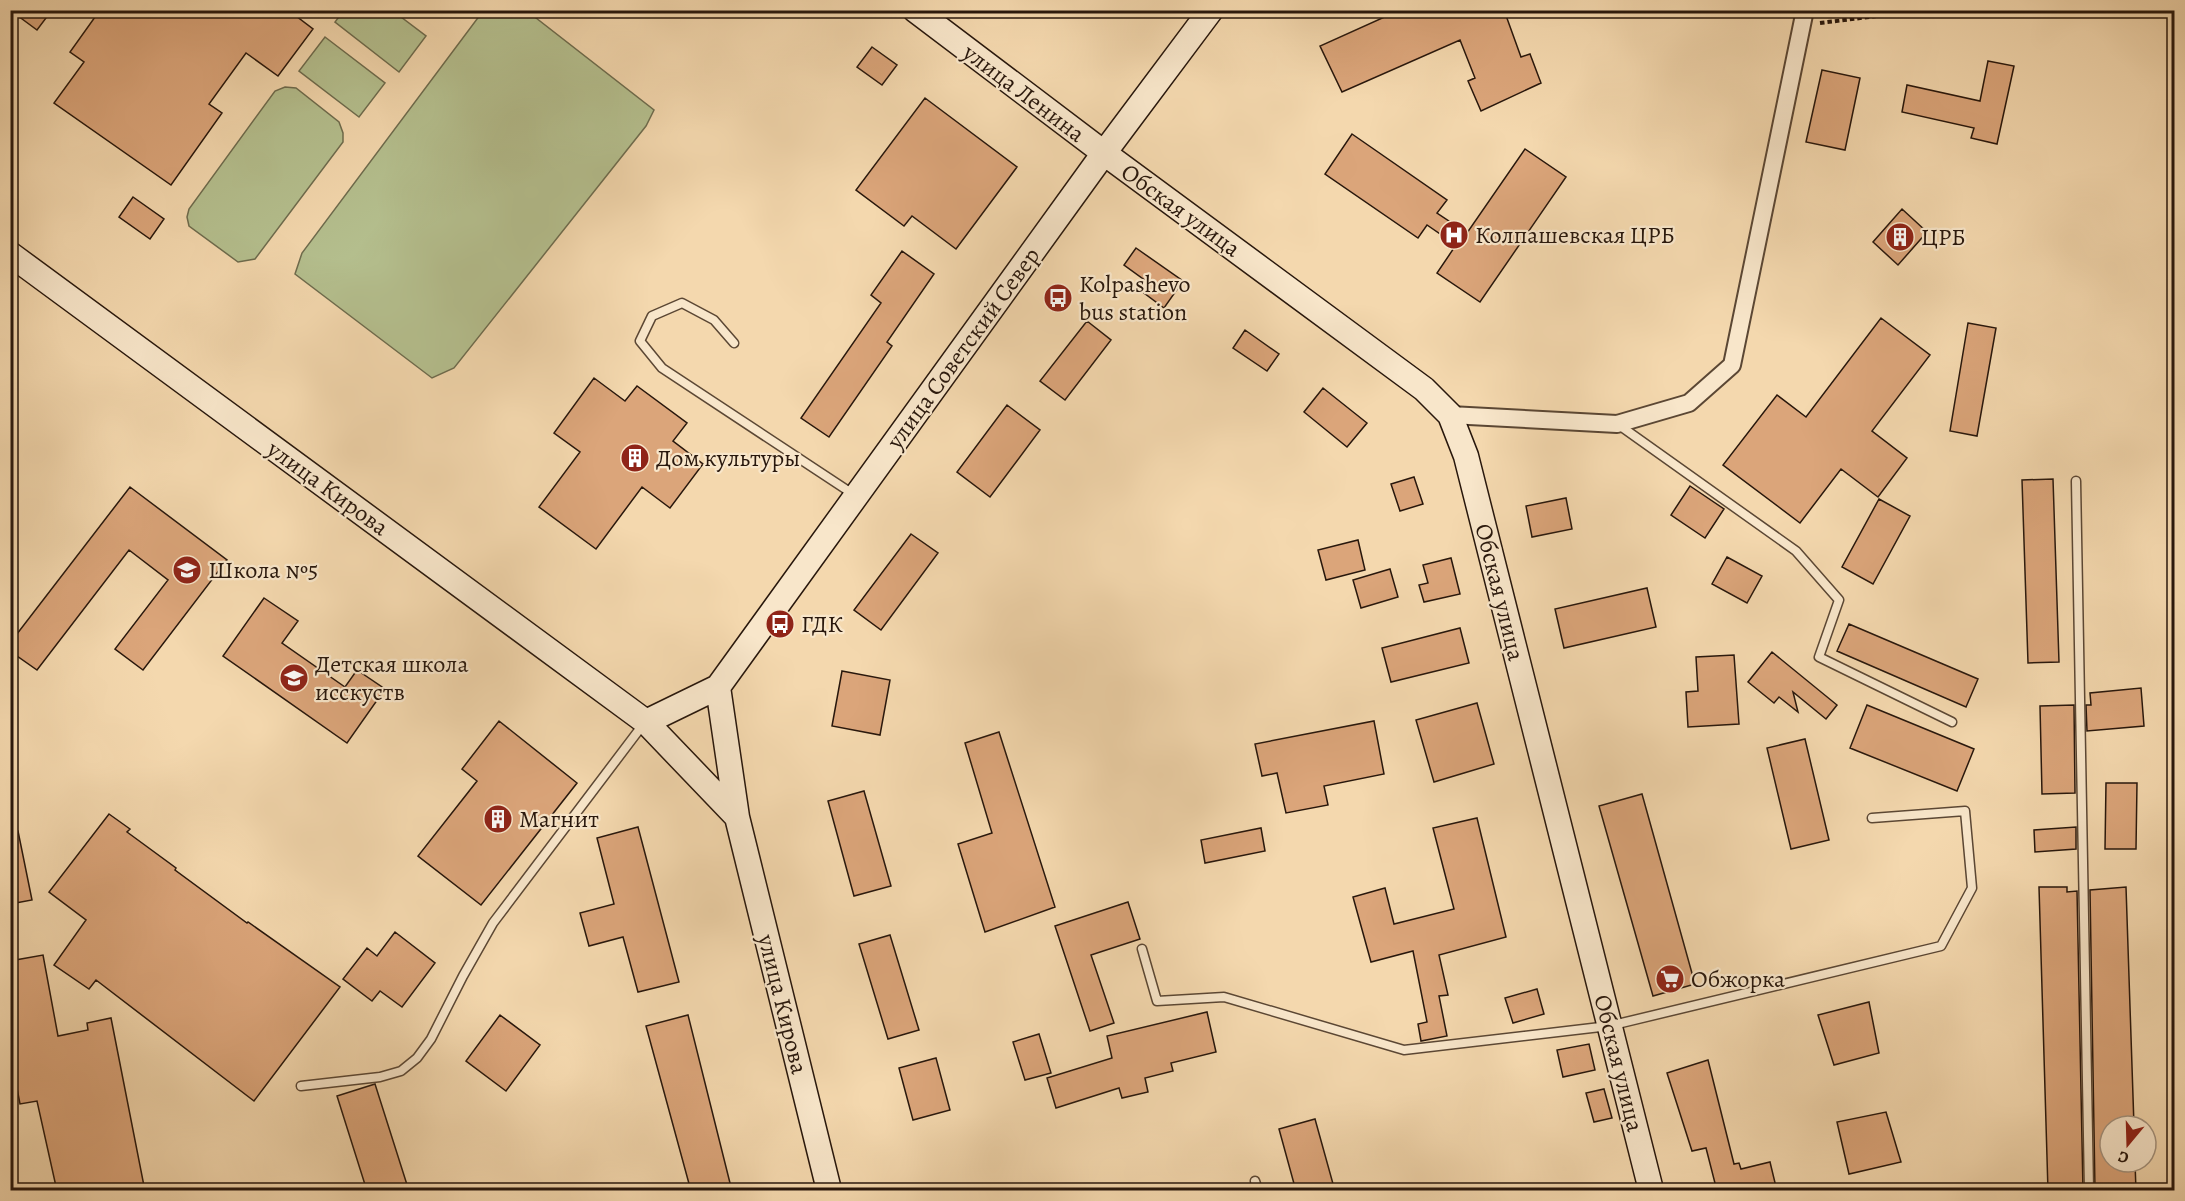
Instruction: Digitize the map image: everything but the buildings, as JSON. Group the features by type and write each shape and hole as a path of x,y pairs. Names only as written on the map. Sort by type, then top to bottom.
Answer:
{"street":[{"name":"улица Ленина","path":"915,10 1104,153"},
{"name":"улица Советский Север","path":"718,687 1104,153 1211,10"},
{"path":"1450,415 1617,423 1689,403 1732,365 1804,18"},
{"name":"Обская улица","path":"1104,153 1424,389 1450,415 1466,456 1651,1191"},
{"name":"улица Кирова","path":"10,254 646,722 737,818"},
{"path":"646,722 718,687"},
{"name":"улица Кирова","path":"718,687 737,818 829,1191"}],"lane":[{"path":"734,343 714,320 682,303 652,316 640,341 662,368 856,496"},
{"path":"1617,423 1796,551 1839,600 1819,657 1952,722"},
{"path":"2076,481 2089,1191"},
{"path":"301,1086 380,1077 401,1071 417,1058 431,1040 463,976 493,924 646,722"},
{"path":"1142,949 1157,1001 1224,997 1404,1050 1610,1026 1941,946 1972,888 1965,811 1872,818"},
{"path":"1255,1181 1258,1191"}],"path":[{"path":"1804,18 1926,10"}],"green space":[{"path":"344,10 393,11 426,36 399,72 335,22"},
{"path":"483,11 527,11 654,110 646,126 454,368 432,378 295,274 302,253"},
{"path":"325,37 385,83 359,117 299,71"},
{"path":"285,87 296,88 339,122 343,142 255,259 238,262 189,226 187,217 189,209 275,91"}],"place":[{"name":"Колпашевская ЦРБ","path":"1454,235"},
{"name":"ЦРБ","path":"1900,237"},
{"name":"Kolpashevo bus station","path":"1058,298"},
{"name":"Дом культуры","path":"635,458"},
{"name":"Школа №5","path":"187,570"},
{"name":"ГДК","path":"780,624"},
{"name":"Детская школа исскуств","path":"294,678"},
{"name":"Магнит","path":"498,819"},
{"name":"Обжорка","path":"1670,979"}]}
